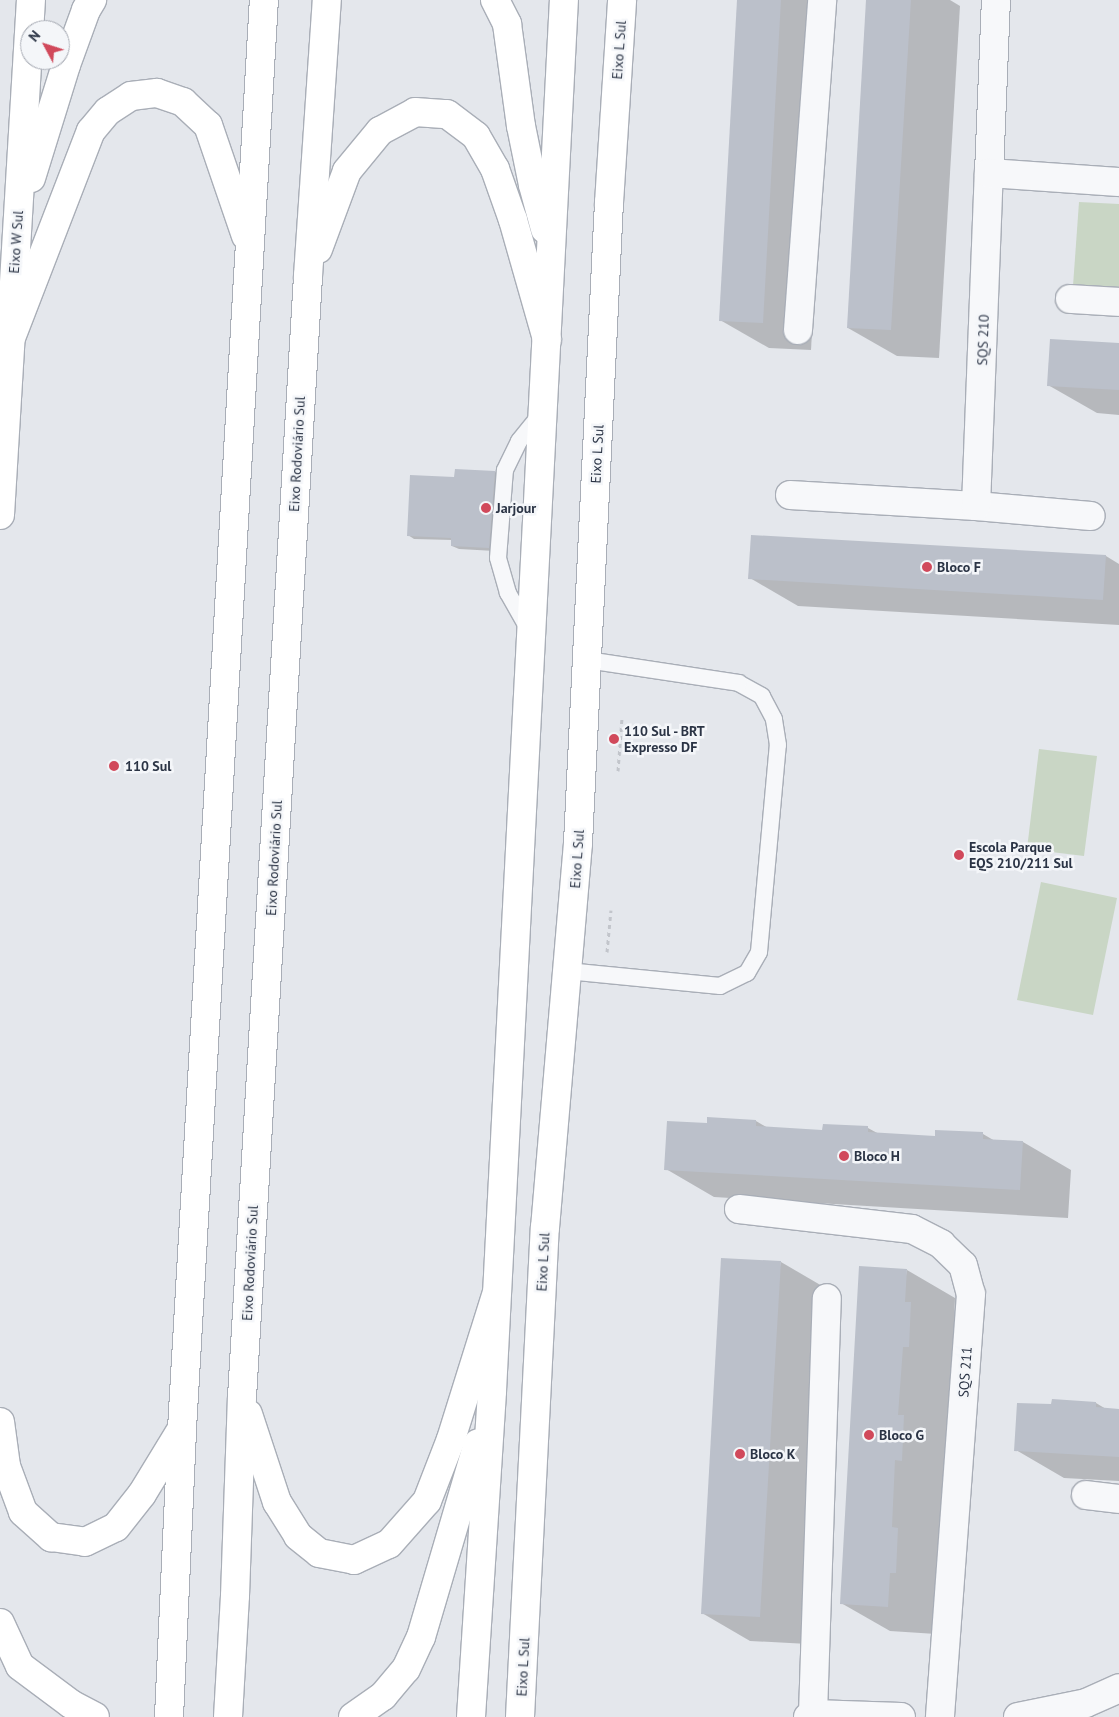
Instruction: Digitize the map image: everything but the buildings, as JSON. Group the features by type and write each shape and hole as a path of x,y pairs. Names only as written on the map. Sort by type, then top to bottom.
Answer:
{"main road":[{"name":"Eixo W Sul","path":"0,515 31,0"},
{"path":"18,220 66,64 86,10 92,0"},
{"path":"170,1717 182,1429 264,0"},
{"name":"Eixo Rodoviário Sul","path":"228,1717 235,1596 242,1397 308,276 327,0"},
{"path":"495,0 507,24 520,126 532,185 552,250"},
{"path":"471,1717 492,1391 516,954 564,0"},
{"name":"Eixo L Sul","path":"520,1717 545,1228 578,843 609,202 622,0"},
{"path":"9,343 91,130 108,111 131,96 157,93 183,102 208,126 250,248"},
{"path":"308,276 347,171 380,131 416,112 447,114 476,136 495,169 513,220 547,339"},
{"path":"242,1397 277,1502 298,1536 319,1553 354,1560 389,1544 427,1501 451,1439 496,1295"},
{"path":"352,1717 388,1689 406,1669 421,1637 492,1391"},
{"path":"0,1422 6,1466 23,1512 51,1538 85,1542 116,1527 142,1494 182,1429"},
{"path":"0,1623 20,1666 71,1704 95,1717"}],"street":[{"path":"798,330 822,0"},
{"name":"SQS 210","path":"976,506 996,0"},
{"path":"989,173 1119,182"},
{"path":"1070,299 1119,302"},
{"path":"790,495 976,506 1091,516"},
{"name":"SQS 211","path":"739,1209 912,1229 941,1244 963,1265 971,1294 940,1717"},
{"path":"827,1298 811,1716 901,1717"},
{"path":"1086,1495 1119,1499"},
{"path":"1018,1717 1086,1703 1119,1688"}],"lane":[{"path":"531,634 508,593 498,558 505,470 519,441 543,411"},
{"path":"567,971 720,986 747,973 759,952 778,745 774,719 762,696 739,683 587,660"}],"path":[{"path":"618,771 622,718"},
{"path":"605,975 611,910"}],"green space":[{"path":"1079,202 1119,204 1119,289 1073,286"},
{"path":"1039,749 1097,756 1084,856 1027,849"},
{"path":"1041,882 1117,898 1093,1015 1017,1000"}],"place":[{"name":"Jarjour","path":"486,508"},
{"name":"Bloco F","path":"927,567"},
{"name":"110 Sul - BRT Expresso DF","path":"614,739"},
{"name":"110 Sul","path":"114,766"},
{"name":"Escola Parque EQS 210/211 Sul","path":"959,855"},
{"name":"Bloco H","path":"844,1156"},
{"name":"Bloco G","path":"869,1435"},
{"name":"Bloco K","path":"740,1454"}]}
